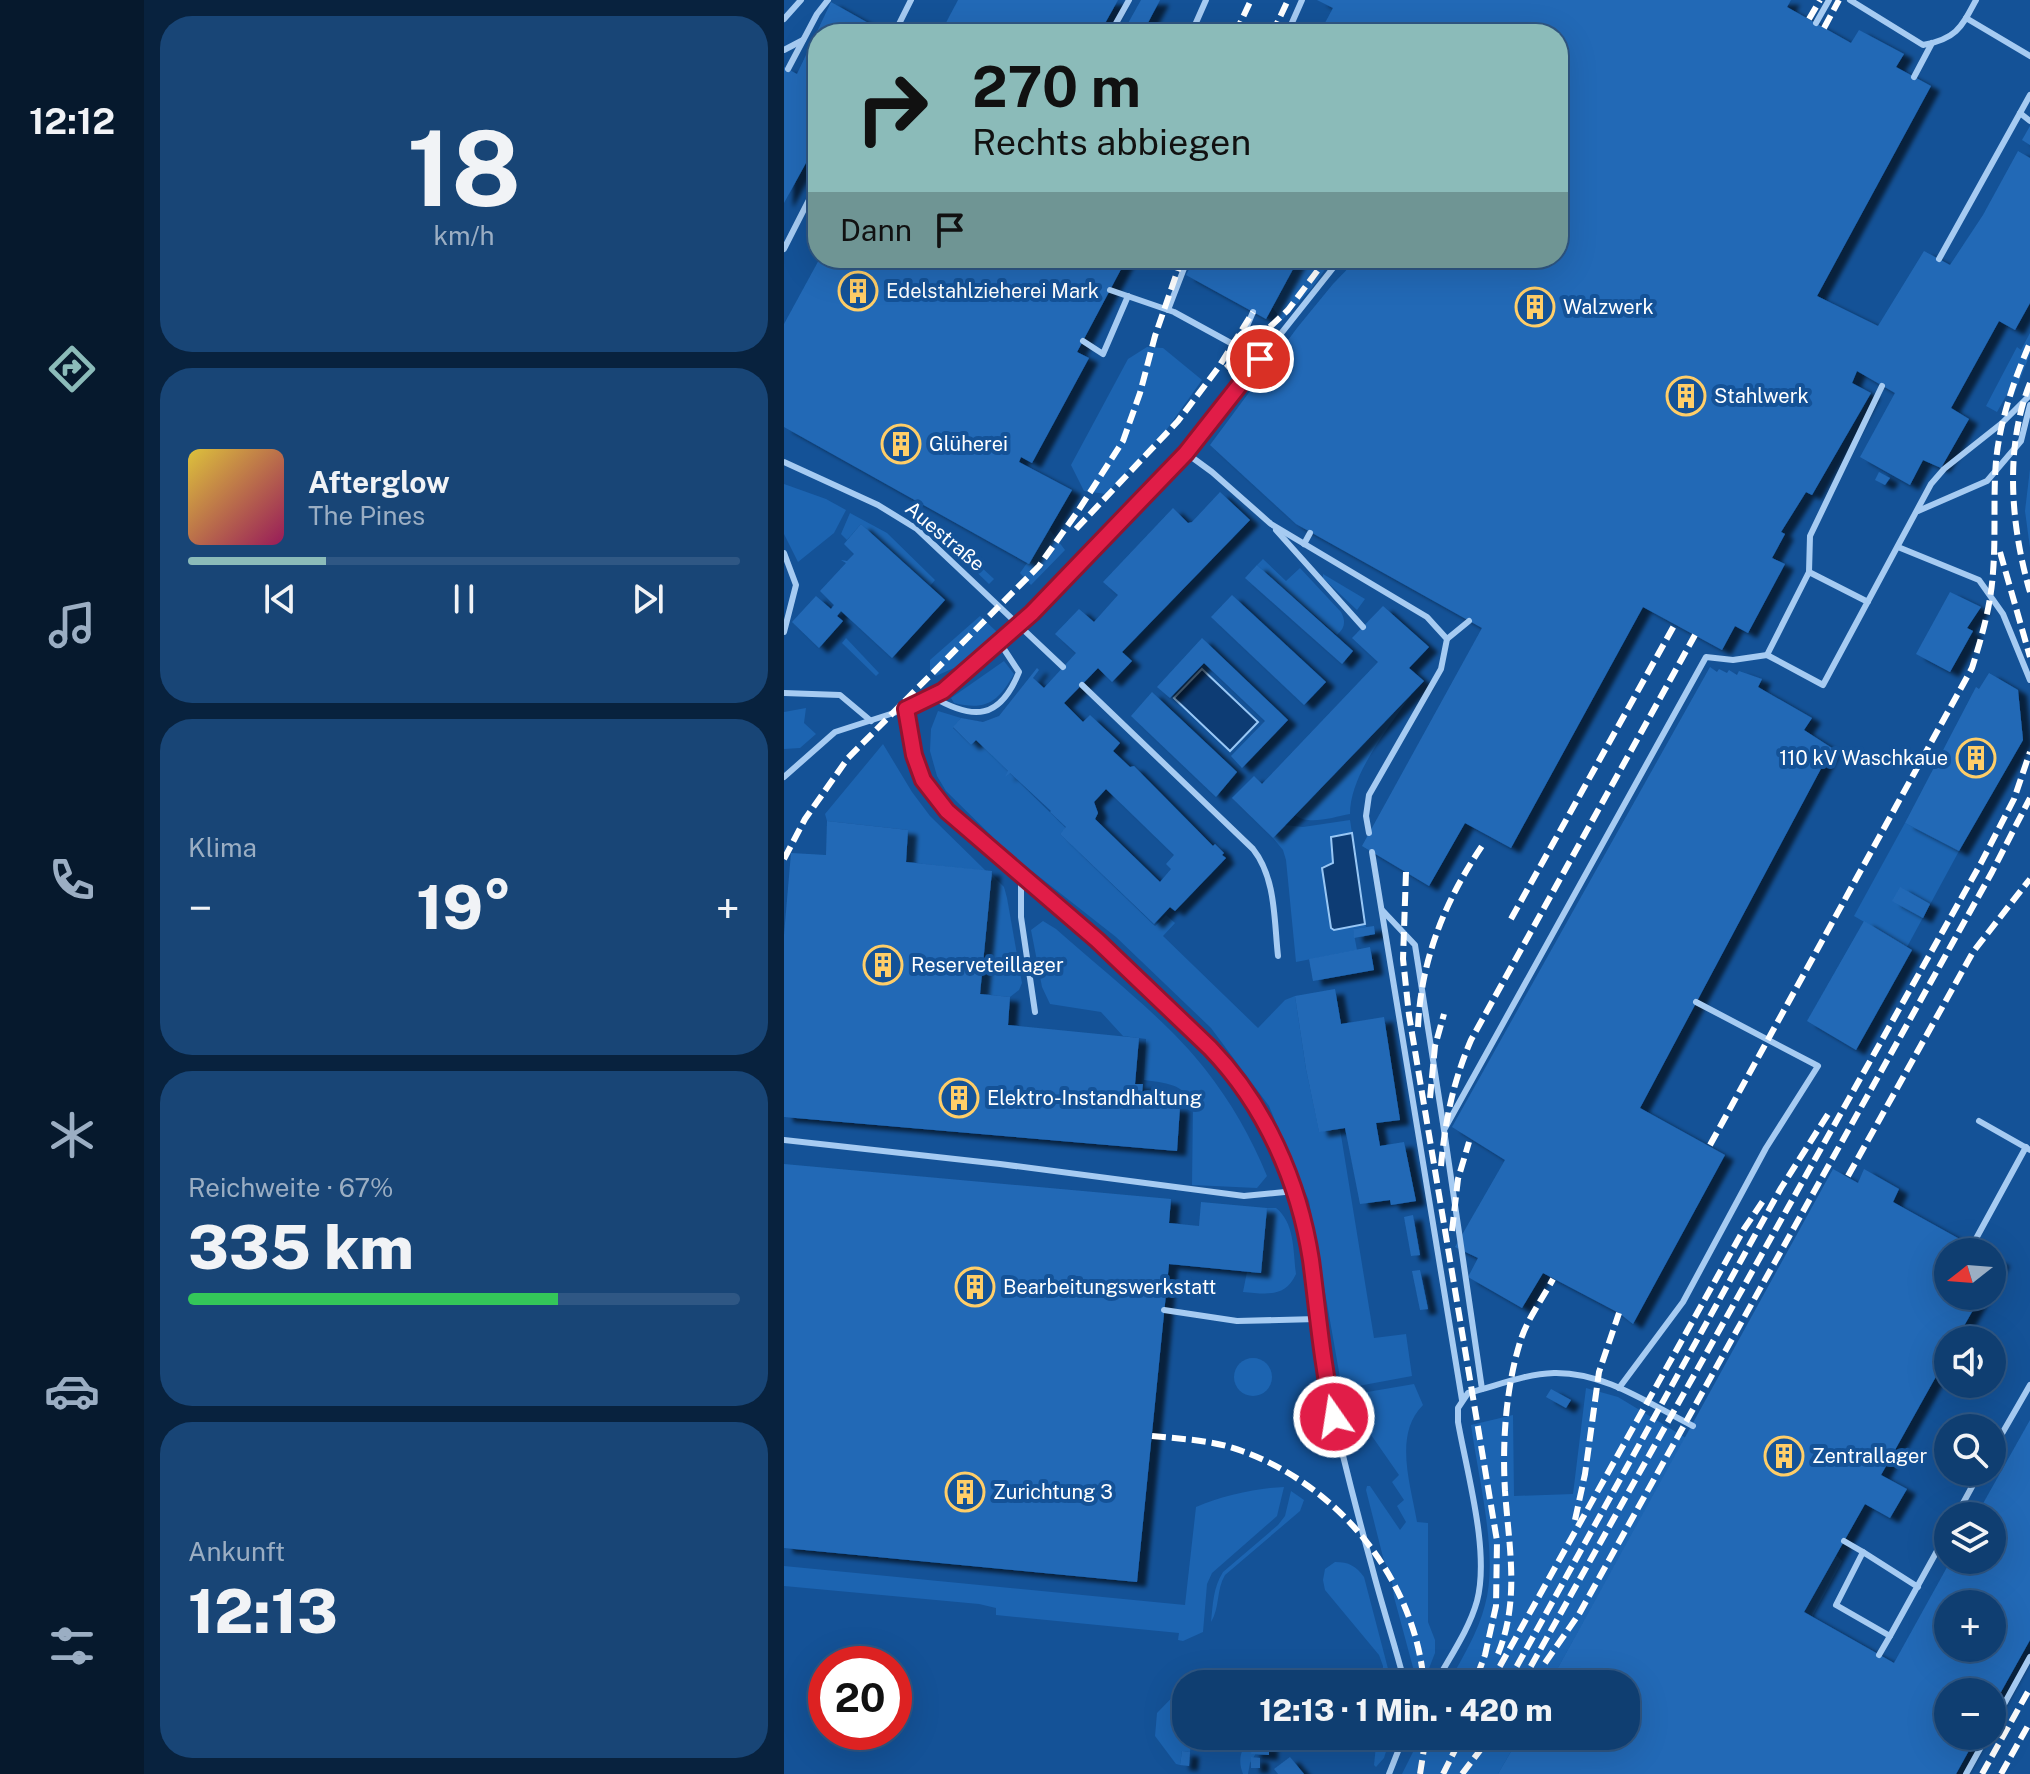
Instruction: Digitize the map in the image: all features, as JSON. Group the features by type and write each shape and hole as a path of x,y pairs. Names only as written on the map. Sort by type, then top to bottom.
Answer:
{"lane":[{"path":"784,19 801,0"},
{"path":"813,24 828,0"},
{"path":"899,24 911,0"},
{"path":"1116,24 1129,0"},
{"path":"1195,24 1206,0"},
{"path":"1291,24 1302,0"},
{"path":"1816,23 1829,0"},
{"path":"1850,0 1923,45 1945,41 1966,18 1976,0"},
{"path":"1966,18 2030,56"},
{"path":"788,69 808,32"},
{"path":"784,50 803,40"},
{"path":"1914,77 1932,43"},
{"path":"1939,259 2030,95"},
{"path":"2020,113 2030,121"},
{"path":"784,249 808,202"},
{"path":"1168,310 1184,268"},
{"path":"784,777 835,732 933,697 1002,642 1186,453 1333,268"},
{"path":"1110,290 1168,310 1260,359"},
{"path":"1083,341 1103,354 1128,296"},
{"path":"1238,347 1253,312"},
{"path":"1767,655 1809,572 1810,536 1882,386"},
{"path":"1444,1130 1706,657 1733,660 1767,655 1823,685 1931,484 1944,469 2002,423 2030,395"},
{"path":"1917,511 1987,481 2021,441 2030,405"},
{"path":"1186,453 1271,524 1363,627"},
{"name":"Auestraße","path":"784,462 878,505 908,523 966,573 1063,667"},
{"path":"1271,524 1427,617 1447,639"},
{"path":"1304,544 1310,533"},
{"path":"1898,547 1979,580 2003,614 2030,680"},
{"path":"784,553 796,585 784,632"},
{"path":"1809,572 1868,602"},
{"path":"1369,833 1366,816 1369,795 1441,669 1447,639 1469,621"},
{"path":"933,697 949,707 969,712 998,706 1012,689 1019,672 1002,642"},
{"path":"1082,685 1263,862 1270,887 1278,956"},
{"path":"784,693 840,695 871,721"},
{"path":"906,709 914,755 923,780 947,811 1097,940 1228,1066 1275,1143 1295,1191 1310,1259 1324,1375 1346,1469 1401,1670"},
{"path":"1372,852 1462,1400"},
{"path":"1021,874 1021,917 1035,1012"},
{"path":"1381,909 1415,945 1482,1389"},
{"path":"1619,1388 1683,1302 1766,1148 1818,1066 1696,1002"},
{"path":"1977,1238 2028,1148 1979,1121"},
{"path":"784,1140 1244,1196 1295,1191"},
{"path":"1164,1310 1237,1321 1317,1319"},
{"path":"1442,1670 1468,1622 1480,1587 1480,1546 1458,1422 1458,1408 1468,1393 1555,1373 1598,1380 1619,1388 1693,1426"},
{"path":"2006,1427 2030,1385"},
{"path":"1844,1541 1918,1587"},
{"path":"1863,1552 1836,1605 1890,1636"},
{"path":"1879,1655 1934,1557"},
{"path":"2006,1701 2030,1657"},
{"path":"1389,1774 1400,1750"},
{"path":"1966,1774 1979,1750"}],"shaded area":[{"path":"1293,268 1326,268 1282,320 1272,307"},
{"path":"2030,333 2030,354 2013,397 2006,396 1997,412 1986,406 2017,347 2021,350"},
{"path":"1147,347 1163,348 1202,380 1167,429 1106,494 1084,491 1071,465 1128,359"},
{"path":"2030,469 2030,548 2025,511"},
{"path":"784,484 826,499 846,510 834,533 798,562 784,534"},
{"path":"850,513 887,533 935,580 930,586 861,524 847,540 841,534"},
{"path":"919,517 939,528 994,579 989,584"},
{"path":"1049,529 1065,550 1031,585 1020,573 1030,563"},
{"path":"1263,559 1286,581 1300,568 1341,612 1344,624 1340,632 1337,635 1257,565"},
{"path":"1323,574 1365,599 1357,610 1323,578"},
{"path":"980,616 997,632 954,668 936,676 930,670 930,660"},
{"path":"846,638 879,673 876,676 842,643"},
{"path":"1004,661 1014,674 996,698 975,706 954,703 951,698"},
{"path":"1202,669 1258,722 1230,751 1174,698"},
{"path":"1412,693 1364,767 1352,798 1350,814 1314,820 1295,815"},
{"path":"806,708 804,723 816,734 800,748 784,749 784,712"},
{"path":"938,711 961,718 953,728 971,745 976,740 1066,828 1060,834 1155,926 1166,915 1175,923 1163,936 1258,1028 1285,1000 1295,996 1319,1131 1340,1129 1374,1338 1406,1334 1412,1376 1342,1389 1309,1201 1269,1106 1211,1028 1116,937 1009,853 946,791 937,776 930,751 931,729"},
{"path":"883,744 930,816 986,871 906,862 908,830 827,821 825,814"},
{"path":"1350,820 1352,833 1331,837 1334,864 1322,866 1334,930 1365,924 1366,927 1353,929 1357,950 1296,962 1286,860 1283,850 1273,838 1285,825 1303,827"},
{"path":"1905,823 1959,851 1907,947 1854,916"},
{"path":"1352,833 1365,924 1334,930 1331,928 1322,868 1333,863 1331,837"},
{"path":"991,874 1004,887 1022,983 1010,997 980,994"},
{"path":"1043,921 1153,1014 1205,1069 1232,1107 1261,1162 1267,1176 1257,1188 1192,1185 1193,1106 1189,1098 1179,1088 1144,1080 1146,1039 1123,1036 1101,1012 1050,1004 1042,987 1031,930"},
{"path":"1267,1208 1276,1208 1287,1221 1296,1274 1292,1282 1280,1291 1267,1294 1243,1292 1247,1272 1261,1272"},
{"path":"1253,1358 1267,1363 1272,1377 1267,1391 1253,1396 1239,1391 1234,1377 1239,1363"},
{"path":"1414,1384 1423,1405 1409,1431 1406,1461 1417,1522 1428,1523 1428,1622 1435,1640 1435,1653 1428,1670 1414,1670 1394,1597 1391,1573 1384,1561 1366,1490 1370,1486 1400,1530 1406,1522 1397,1506 1404,1500 1392,1482 1399,1475 1344,1396"},
{"path":"1586,1388 1618,1397 1686,1438 1557,1670 1456,1670 1478,1626 1489,1585 1489,1540 1471,1425 1513,1415 1514,1496 1573,1494"},
{"path":"1284,1487 1277,1516 1212,1573 1207,1584 1203,1632 1183,1641 1178,1640 1179,1633 996,1615 996,1608 979,1604 784,1586 784,1566 1185,1605 1196,1507 1239,1493"},
{"path":"1291,1491 1304,1500 1300,1511 1225,1575 1211,1622 1215,1590 1223,1572 1278,1525 1285,1516"},
{"path":"1836,1555 1842,1561 1812,1617 1804,1612"},
{"path":"1335,1562 1344,1563 1352,1565 1364,1577 1388,1670 1383,1670 1379,1655 1325,1590 1325,1569"},
{"path":"1172,1698 1172,1750 1190,1750 1182,1751 1180,1765 1155,1736 1157,1713"},
{"path":"1243,1750 1258,1750 1248,1774 1243,1774"},
{"path":"1376,1750 1387,1750 1384,1758 1376,1767"},
{"path":"1414,1750 1512,1750 1498,1774 1402,1774"}],"building":[{"path":"958,0 1118,0 1105,24 945,24"},
{"path":"1141,0 1160,0 1147,24 1128,24"},
{"path":"1317,0 1791,0 1787,7 1851,43 1859,30 1904,54 1896,67 1931,86 1817,296 1878,326 1924,251 1950,265 1983,215 2018,151 2030,158 2030,303 2015,330 1999,321 1951,408 1969,419 1941,468 1923,460 1910,485 1860,457 1895,393 1857,371 1852,383 1871,393 1812,495 1806,492 1781,532 1785,534 1772,558 1785,564 1748,633 1735,626 1722,650 1643,607 1511,848 1465,823 1429,886 1362,846 1482,628 1296,524 1210,445 1297,328 1348,268 1568,268 1568,24 1324,24 1333,8"},
{"path":"831,2 870,24 821,24"},
{"path":"808,51 808,159 784,203 784,67 797,74"},
{"path":"2030,126 2030,145 2022,140"},
{"path":"815,268 1122,268 1077,352 1089,358 1032,463 1021,457 1019,462 1072,490 1029,564 784,427 784,324"},
{"path":"1190,268 1294,268 1266,319 1186,275"},
{"path":"1879,472 1890,478 1885,485 1875,480"},
{"path":"1220,492 1250,520 1122,652 1132,661 1112,682 1098,668 1064,703 1083,722 1090,715 1120,743 1113,751 1130,767 1134,766 1213,846 1215,844 1224,853 1222,855 1226,858 1175,911 1170,907 1154,924 1060,834 1066,827 1051,811 1010,773 1005,777 1008,771 976,740 971,745 953,727 961,718 983,722 999,716 1037,668 1039,670 1033,678 1044,688 1076,653 1055,634 1079,609 1094,622 1118,595 1103,582 1173,508 1188,523","holes":["1106,789 1174,855 1166,864 1171,869 1160,882 1095,819 1098,813 1094,802"]},
{"path":"861,524 945,600 892,658 841,611 837,616 843,621 819,648 792,622 816,596 831,609 834,605 820,591 846,563 841,560 847,561 854,554 844,544"},
{"path":"1257,565 1353,651 1342,664 1245,578"},
{"path":"1950,592 1981,607 1967,628 1973,631 1950,672 1916,654"},
{"path":"1232,595 1326,682 1304,705 1211,617"},
{"path":"1383,606 1429,647 1409,668 1424,681 1273,838 1232,798 1254,776 1262,784 1378,662 1352,638"},
{"path":"1202,638 1288,720 1242,768 1231,756 1265,721 1204,663 1170,698 1157,687"},
{"path":"1710,667 1717,672 1719,669 1727,673 1729,670 1737,675 1739,671 1762,679 1758,687 1812,718 1804,730 1832,748 1640,1108 1725,1155 1633,1324 1619,1313 1543,1273 1522,1308 1468,1277 1478,1258 1455,1247 1505,1160 1452,1127"},
{"name":"110 kV Waschkaue","path":"1989,673 2018,690 2023,740 1959,851 1905,823 1976,687 1979,689"},
{"path":"1152,692 1237,772 1216,797 1131,716"},
{"name":"Reserveteillager","path":"827,821 908,830 906,862 992,871 980,994 1010,997 1008,1025 1139,1038 1135,1084 1143,1084 1141,1103 1180,1107 1177,1151 784,1117 784,935 791,853 826,855"},
{"path":"1900,887 1930,904 1923,918 1892,901"},
{"path":"1864,921 1912,950 1856,1050 1807,1021"},
{"path":"1374,926 1375,934 1354,938 1353,929"},
{"path":"1370,947 1374,970 1313,981 1309,959"},
{"path":"1335,989 1341,1024 1384,1017 1400,1120 1376,1123 1380,1146 1404,1142 1416,1201 1391,1205 1390,1200 1360,1204 1345,1128 1319,1132 1295,996"},
{"path":"784,1164 1171,1199 1169,1223 1199,1226 1201,1202 1267,1208 1261,1273 1169,1264 1137,1582 784,1548"},
{"name":"Zentrallager","path":"1833,1169 1858,1183 1864,1169 1899,1189 1893,1202 1958,1238 1934,1238 1934,1310 1973,1310 1964,1326 1934,1326 1934,1380 1881,1475 1907,1489 1890,1518 1865,1504 1804,1612 1894,1663 1934,1591 1934,1662 2006,1662 2006,1590 1934,1590 1943,1574 2006,1574 2006,1502 1984,1502 1993,1486 2006,1486 2006,1463 2030,1420 2030,1640 2006,1683 2006,1678 1934,1678 1934,1750 1969,1750 1956,1774 1498,1774 1512,1750 1640,1750 1640,1670 1557,1670"},
{"path":"1413,1215 1420,1255 1411,1256 1404,1217"},
{"path":"1420,1270 1428,1309 1420,1310 1412,1271"},
{"path":"1551,1389 1571,1400 1566,1408 1546,1397"},
{"path":"1252,1750 1269,1750 1269,1755 1251,1754"},
{"path":"1182,1751 1190,1752 1189,1766 1180,1765"},
{"path":"1251,1757 1260,1758 1260,1768 1251,1768"},
{"path":"1290,1757 1304,1774 1278,1774 1274,1769"}],"railway":[{"path":"1240,24 1251,0"},
{"path":"1277,24 1288,0"},
{"path":"1809,19 1820,0"},
{"path":"1824,28 1839,0"},
{"path":"784,859 805,819 848,758 1039,566 1078,511 1123,441 1179,268"},
{"path":"1226,368 1288,310 1320,268"},
{"path":"1076,529 1178,421 1218,368 1253,312"},
{"path":"1710,1145 1972,668 1986,620 1992,584 1998,446 2008,400 2030,343"},
{"path":"2030,383 2016,434 2013,488 2018,541 2030,592"},
{"path":"2000,552 2030,657"},
{"path":"1511,919 1675,624"},
{"path":"1441,1166 1451,1102 1471,1040 1695,635"},
{"path":"1529,1670 1981,863 2014,799 2030,752"},
{"path":"1545,1663 1579,1614 1992,872 2030,798"},
{"path":"1418,1027 1424,978 1437,932 1457,888 1482,846"},
{"path":"1406,872 1403,959 1409,1015 1497,1541 1496,1606 1479,1670"},
{"path":"1848,1176 1973,952 2030,879"},
{"path":"1430,1098 1435,1046 1444,1014"},
{"path":"1515,1670 1781,1188 1830,1111"},
{"path":"1452,1231 1458,1179 1469,1142"},
{"path":"1498,1670 1744,1229 1763,1201"},
{"path":"1498,1654 1505,1634 1511,1594 1504,1472 1509,1395 1524,1331 1553,1279"},
{"path":"1575,1520 1585,1474 1599,1372 1619,1313"},
{"path":"1152,1436 1209,1442 1242,1451 1310,1487 1340,1512 1366,1541 1388,1573 1418,1645 1422,1670"},
{"path":"1982,1774 2030,1688"},
{"path":"2001,1774 2030,1722"},
{"path":"1420,1774 1424,1750"},
{"path":"1443,1774 1455,1750"},
{"path":"1462,1774 1480,1750"}],"place":[{"name":"Edelstahlzieherei Mark","path":"858,291"},
{"name":"Walzwerk","path":"1535,307"},
{"name":"Stahlwerk","path":"1686,396"},
{"name":"Glüherei","path":"901,444"},
{"name":"110 kV Waschkaue","path":"1976,758"},
{"name":"Reserveteillager","path":"883,965"},
{"name":"Elektro-Instandhaltung","path":"959,1098"},
{"name":"Bearbeitungswerkstatt","path":"975,1287"},
{"name":"Zentrallager","path":"1784,1456"},
{"name":"Zurichtung 3","path":"965,1492"}],"route":[{"path":"1260,359 1174,467 1032,613 943,691 906,709 914,755 923,780 947,811 1097,940 1228,1066 1246,1092 1275,1143 1298,1199 1310,1259 1324,1375 1334,1417"}]}
